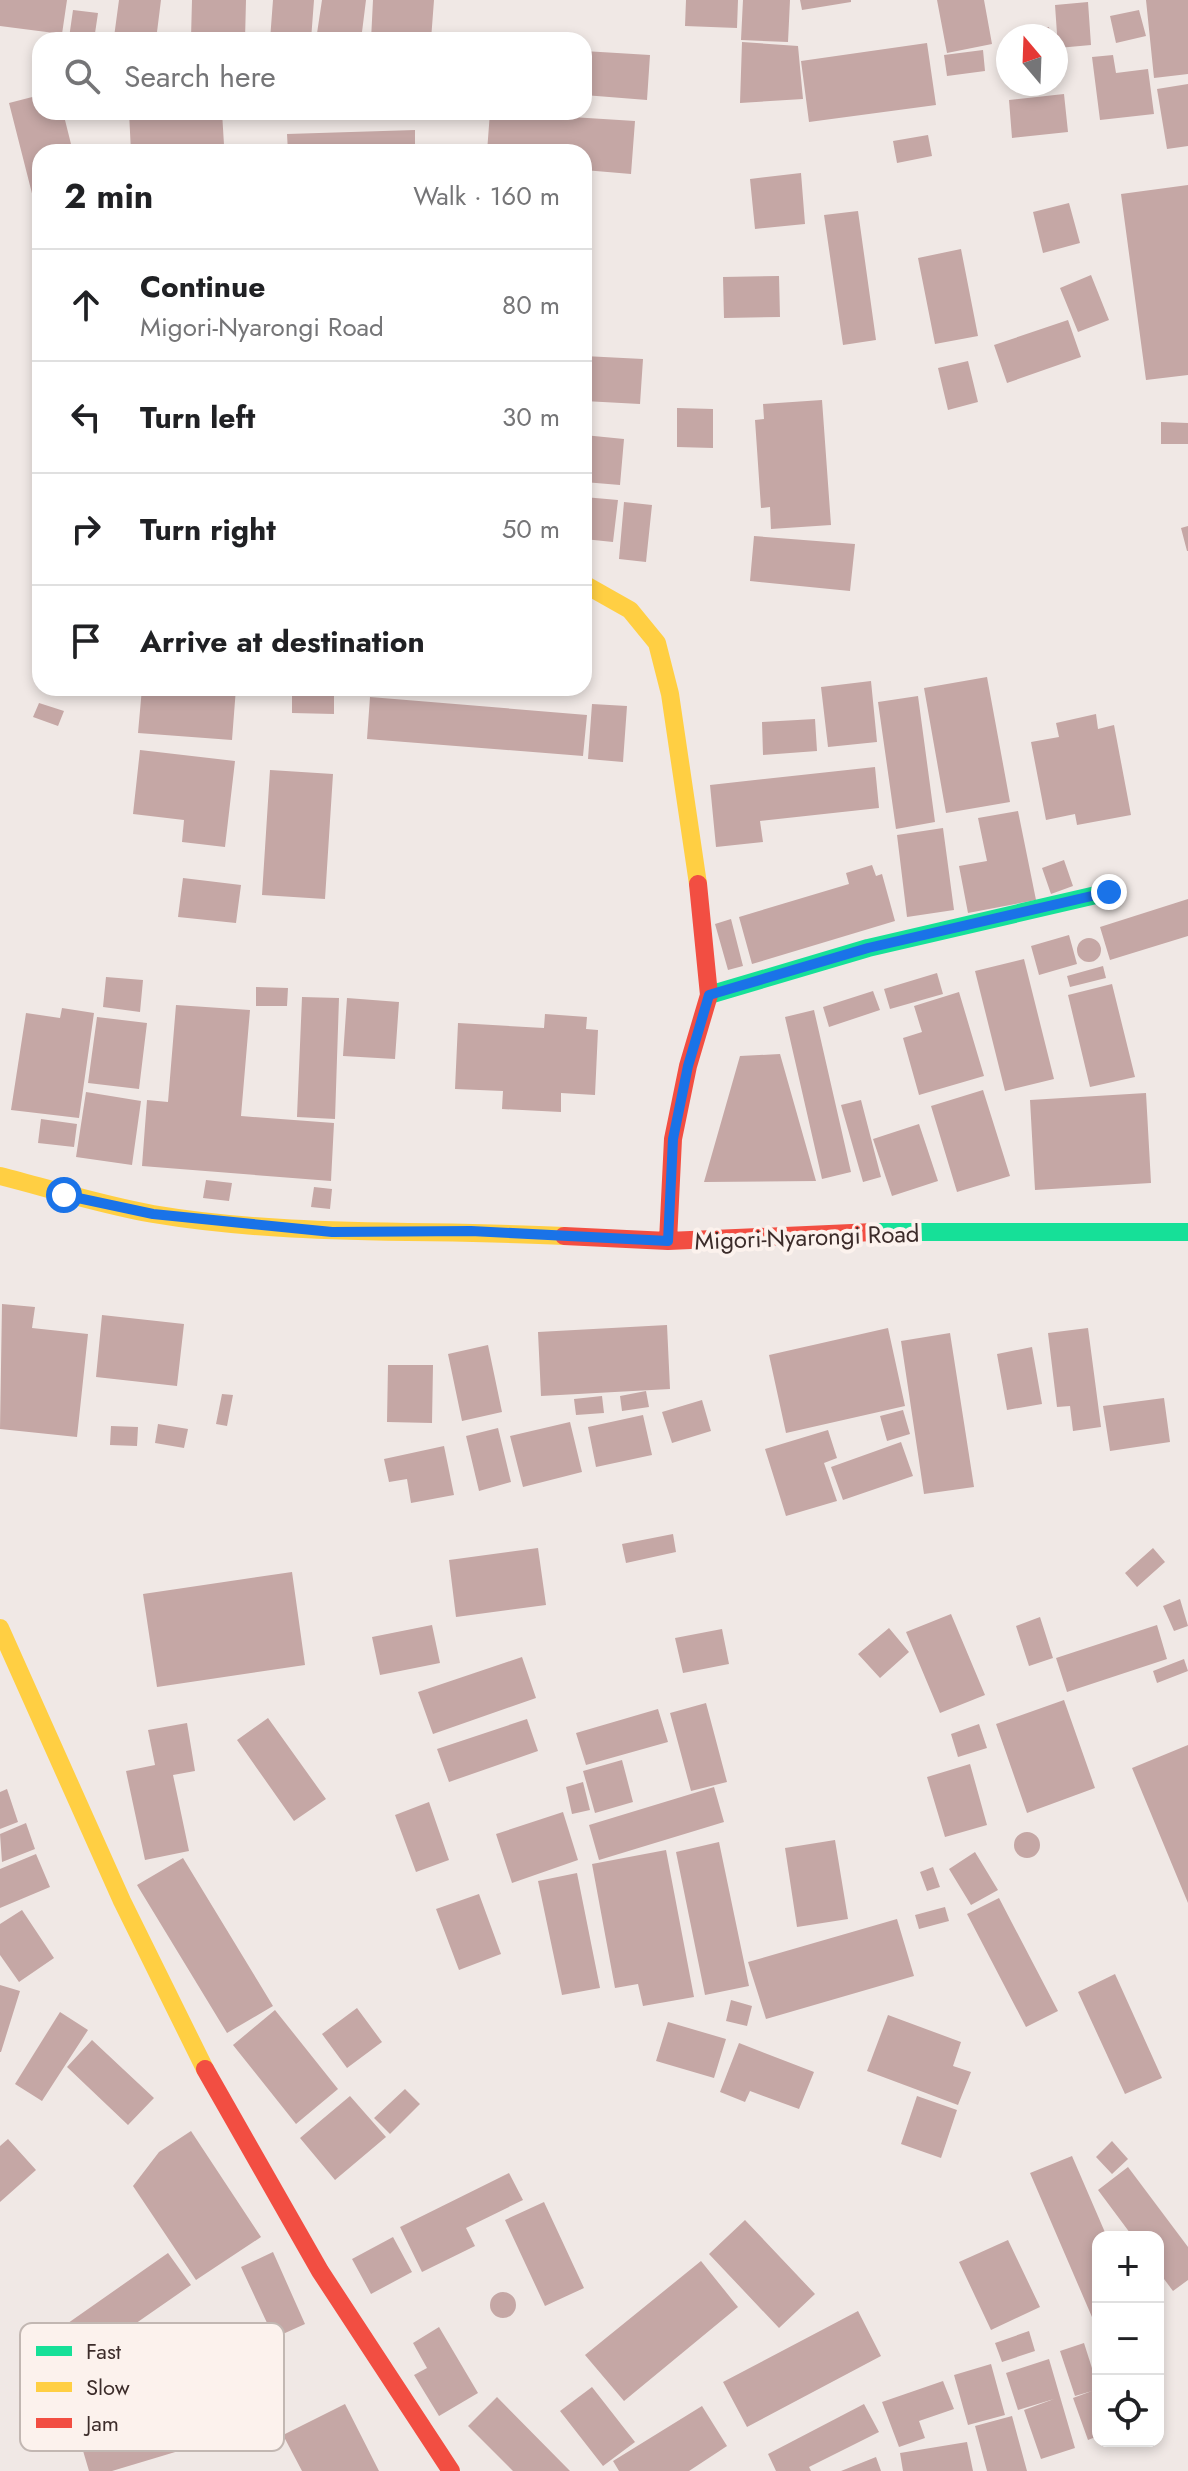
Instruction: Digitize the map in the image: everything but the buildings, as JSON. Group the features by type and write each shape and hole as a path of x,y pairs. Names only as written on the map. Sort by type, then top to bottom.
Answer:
{"street":[{"path":"592,589 630,610 657,643 682,759 700,890 709,995 688,1066 673,1139 668,1241"},
{"path":"709,995 868,948 1109,892"},
{"name":"Migori-Nyarongi Road","path":"0,1176 153,1214 317,1231 471,1231 668,1241 881,1232 1188,1232"},
{"path":"0,1628 99,1851 201,2062 292,2226 451,2471"}],"traffic: fast":[{"path":"709,995 868,948 1109,892"},
{"path":"874,1232 1188,1232"}],"traffic: slow":[{"path":"592,589 630,610 657,643 670,694 698,884"},
{"path":"0,1176 115,1206 204,1221 307,1229 564,1236"},
{"path":"0,1628 122,1901 205,2069"}],"traffic: jam":[{"path":"668,1241 673,1139 688,1066 709,995 698,884"},
{"path":"564,1236 668,1241 874,1232"},
{"path":"205,2069 320,2271 451,2471"}],"route":[{"path":"64,1195 153,1214 332,1232 471,1231 668,1241 673,1139 688,1066 709,995 868,948 1109,892"}]}
